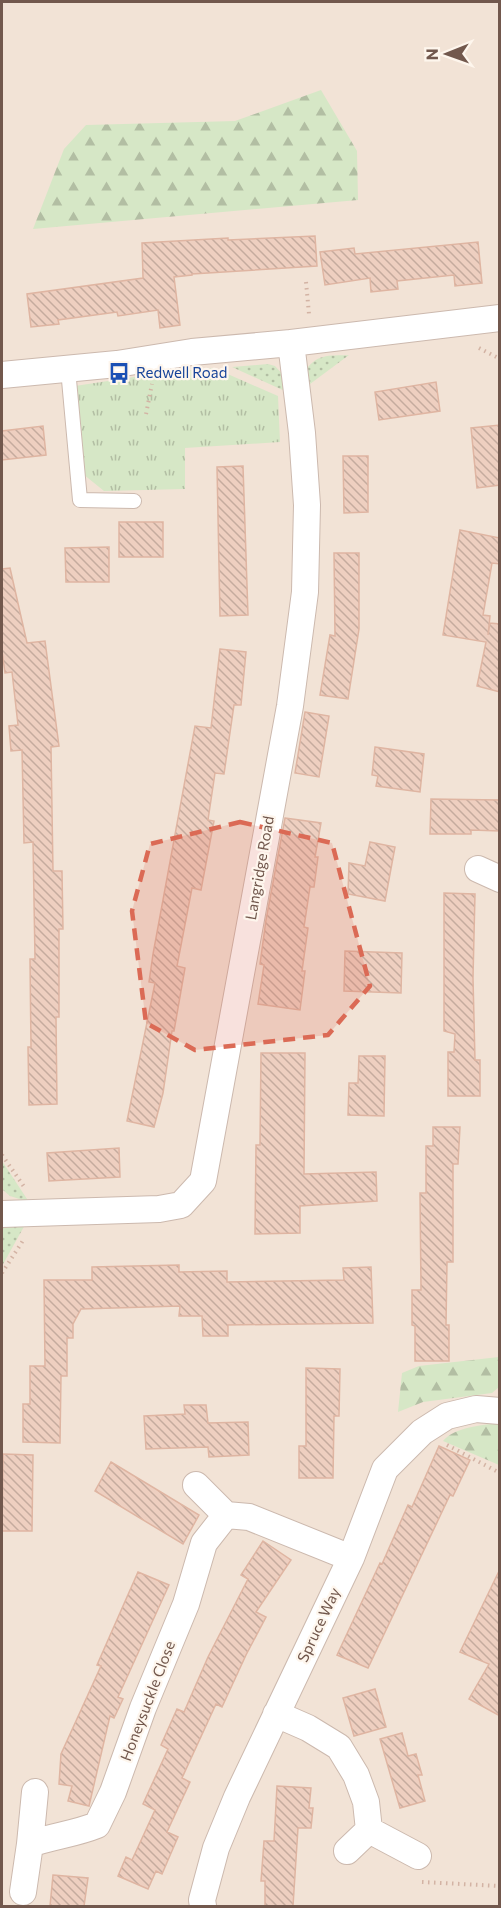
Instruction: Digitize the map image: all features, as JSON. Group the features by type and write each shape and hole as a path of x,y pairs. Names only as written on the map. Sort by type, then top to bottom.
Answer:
{"street":[{"path":"2,375 142,361 192,352 500,318"},
{"name":"Langridge Road","path":"2,1214 159,1209 181,1205 203,1181 290,706 305,592 307,505 302,433 301,341"},
{"name":"Spruce Way","path":"203,1906 202,1900 216,1848 276,1714 351,1558 385,1469 422,1432 447,1416 476,1409 500,1411"},
{"path":"196,1485 226,1515 249,1517 351,1558"},
{"name":"Honeysuckle Close","path":"30,1844 54,1836 77,1833 97,1825 113,1792 143,1708 186,1604 204,1543 226,1515"},
{"path":"276,1714 308,1728 339,1747 356,1775 366,1802 369,1830"},
{"path":"23,1892 35,1792"},
{"path":"347,1851 369,1830"},
{"path":"369,1830 418,1856"}],"lane":[{"path":"68,369 80,500 134,501"}],"path":[{"path":"301,341 306,282"},
{"path":"2,1155 42,1213 2,1273"},
{"path":"422,1432 500,1473"},
{"path":"418,1856 422,1882 500,1886"}],"highlighted area":[{"path":"240,822 332,843 370,986 328,1035 195,1050 146,1023 132,911 150,844"}],"shaded area":[{"path":"2,2 499,2 499,1906 2,1906"}],"green space":[{"path":"321,90 357,151 358,200 33,229 64,149 86,125 235,121"},
{"path":"349,355 306,387 304,373 313,362 323,357"},
{"path":"268,364 275,366 286,378 287,392 232,367"},
{"path":"214,368 278,396 280,442 185,448 185,489 104,491 83,474 75,386"},
{"path":"2,1161 29,1202 10,1196 3,1190"},
{"path":"26,1223 2,1266 2,1229 10,1225"},
{"path":"499,1357 499,1387 492,1393 423,1402 398,1412 402,1373 419,1366"},
{"path":"499,1423 499,1465 443,1441 448,1436 462,1430"}],"building":[{"path":"315,236 317,266 174,277 180,325 160,328 158,310 118,316 117,312 58,320 59,324 31,327 27,294 143,278 142,243"},
{"path":"478,242 482,283 455,286 454,275 397,281 398,289 371,292 370,278 325,285 320,252 354,248 355,254"},
{"path":"436,382 440,411 379,420 375,392"},
{"path":"500,425 500,485 477,488 471,428"},
{"path":"43,426 46,455 2,460 2,431"},
{"path":"343,456 368,456 368,512 344,513"},
{"path":"243,466 248,615 220,616 217,467"},
{"path":"119,522 163,522 163,557 119,557"},
{"path":"460,530 500,538 500,564 492,563 483,615 490,616 488,635 490,623 500,624 500,692 477,686 486,642 443,635"},
{"path":"109,547 109,582 66,582 65,548"},
{"path":"334,553 359,553 359,629 348,699 320,695 330,635 335,636"},
{"path":"10,568 27,643 45,641 59,746 51,747 53,871 62,871 63,929 59,929 59,1017 56,1017 57,1104 29,1105 30,959 35,959 33,842 24,843 22,750 11,751 9,726 18,725 12,672 5,673 2,651 2,569"},
{"path":"220,649 246,652 241,705 234,705 224,774 215,773 208,820 214,821 201,890 192,888 177,966 185,968 174,1031 172,1031 163,1093 154,1127 127,1121 155,983 149,982 153,954 195,726 211,728"},
{"path":"305,712 329,716 319,777 295,773"},
{"path":"375,747 424,754 420,792 376,786 378,776 372,775"},
{"path":"431,799 500,800 500,831 471,830 471,834 430,834"},
{"path":"285,818 321,823 315,857 318,857 314,887 310,887 304,927 308,928 300,1010 258,1004 264,965 260,964 266,920"},
{"path":"370,842 395,847 385,901 348,894 349,863 365,866"},
{"path":"444,893 475,894 473,978 475,1060 480,1060 480,1096 448,1096 448,1052 454,1052 455,1034 444,1031"},
{"path":"345,951 402,953 401,993 344,991"},
{"path":"261,1053 305,1053 304,1174 376,1172 377,1201 300,1206 300,1233 255,1234 256,1145 260,1145"},
{"path":"359,1056 385,1056 384,1116 348,1115 349,1083 358,1083"},
{"path":"433,1127 460,1127 458,1164 453,1164 453,1262 447,1262 446,1325 449,1325 449,1361 415,1361 412,1290 421,1290 420,1193 426,1193 426,1146 433,1146"},
{"path":"119,1148 120,1177 49,1181 47,1153"},
{"path":"179,1265 179,1272 227,1271 227,1282 344,1280 343,1268 371,1267 373,1323 228,1325 228,1336 203,1336 202,1316 179,1316 180,1306 81,1309 73,1324 73,1338 67,1338 67,1376 61,1376 60,1443 23,1442 23,1404 30,1404 30,1366 45,1366 44,1280 92,1280 92,1267"},
{"path":"306,1368 340,1369 339,1416 334,1416 333,1478 299,1478 299,1446 306,1446"},
{"path":"184,1405 206,1405 208,1423 248,1422 249,1455 209,1457 208,1447 146,1449 144,1416 185,1414"},
{"path":"439,1446 470,1460 453,1496 450,1495 368,1668 337,1655 408,1505 412,1507"},
{"path":"3,1454 33,1455 32,1531 2,1531"},
{"path":"111,1462 199,1515 183,1544 95,1491"},
{"path":"263,1541 291,1560 256,1612 266,1617 222,1707 216,1704 182,1778 190,1782 167,1832 178,1837 162,1874 156,1871 148,1889 118,1876 126,1857 132,1860 155,1810 143,1804 168,1749 161,1745 177,1709 184,1712 208,1657 248,1579 241,1575"},
{"path":"500,1569 500,1716 469,1699 489,1664 460,1652"},
{"path":"138,1572 169,1585 118,1697 123,1699 114,1718 110,1716 89,1806 68,1801 72,1786 59,1784 61,1754 101,1666 97,1665"},
{"path":"375,1689 386,1727 354,1736 343,1698"},
{"path":"402,1733 408,1756 416,1754 422,1775 418,1775 425,1801 400,1808 380,1739"},
{"path":"277,1786 311,1788 309,1808 313,1808 311,1828 298,1828 293,1906 265,1906 265,1881 261,1881 264,1841 274,1841"},
{"path":"53,1875 88,1878 84,1906 50,1906"}],"place":[{"name":"Redwell Road","path":"119,373"}]}
